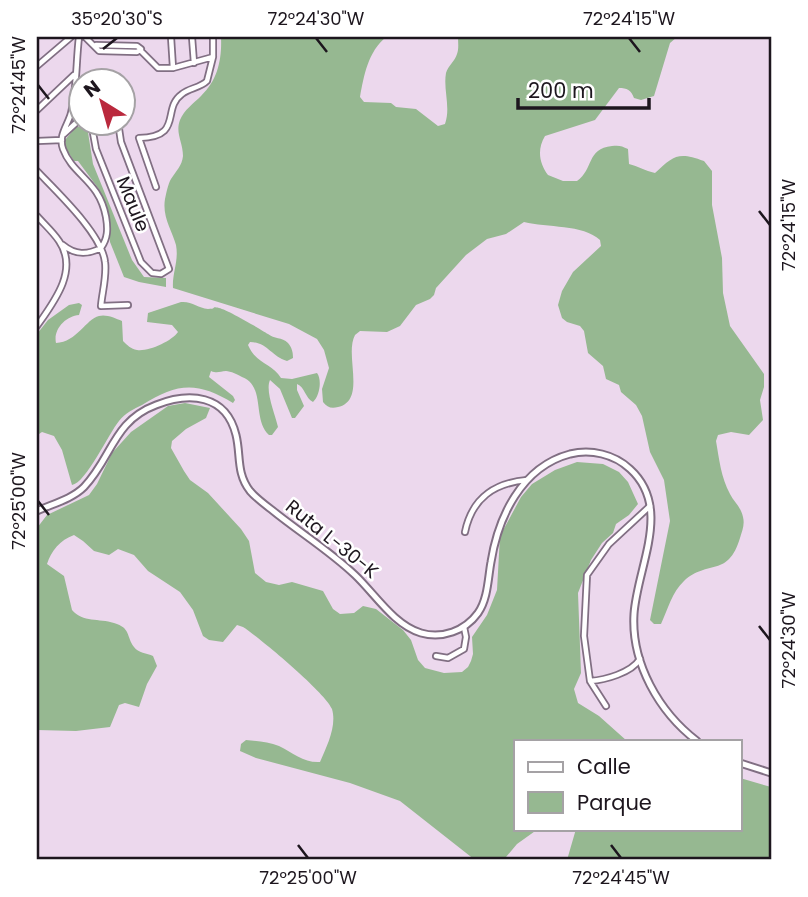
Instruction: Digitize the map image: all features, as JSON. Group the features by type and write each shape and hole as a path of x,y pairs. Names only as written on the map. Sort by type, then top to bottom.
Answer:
{"main road":[{"name":"Ruta L-30-K","path":"37,511 83,488 117,434 138,414 152,406 178,398 202,398 218,406 229,418 237,440 240,472 247,488 259,500 339,561 410,628 437,635 464,626"},
{"path":"464,626 476,616 484,602 494,543 502,517 528,480 565,456 583,452 602,454 619,461 634,472 645,488 651,505 652,525 634,616 640,659 660,702 696,740"},
{"path":"742,764 771,774"}],"street":[{"path":"37,66 71,37"},
{"path":"76,66 79,37"},
{"path":"85,37 96,45 137,46 158,68 173,68 213,57"},
{"path":"171,37 173,68"},
{"path":"192,37 194,63"},
{"path":"156,187 139,138 156,136 164,131 180,95 207,81 213,57 213,37"},
{"path":"37,110 66,83"},
{"path":"37,216 60,243 78,253 91,253 101,248 108,233 102,201 64,152 66,123"},
{"path":"37,141 63,138 66,135"},
{"name":"Maule","path":"94,136 96,149 141,262 152,273 161,274 169,269 120,136"},
{"path":"37,171 69,204 101,248 105,263 100,306 128,305"},
{"path":"37,326 66,274 66,259 60,243"},
{"path":"465,532 467,519 474,506 488,492 508,482 528,480"},
{"path":"606,706 590,681 584,636 587,575 609,544 651,505"},
{"path":"436,656 448,658 464,649 464,626"},
{"path":"590,681 612,676 636,665 640,659"}],"green space":[{"path":"221,37 386,37 371,57 360,97 364,102 391,103 396,107 416,109 438,126 445,124 447,118 446,73 457,54 458,37 677,37 670,43 654,96 641,100 634,98 628,90 619,88 595,120 545,136 540,151 541,161 548,175 563,181 577,181 598,151 612,146 628,149 629,164 655,173 676,157 688,156 704,161 712,171 712,205 730,326 764,374 760,400 763,420 749,435 731,432 718,435 716,441 724,481 744,520 735,550 730,559 693,574 680,585 661,624 654,624 650,620 670,521 664,480 650,452 642,416 636,405 621,392 619,385 606,379 603,366 588,353 584,331 580,326 562,318 558,305 562,291 573,272 601,246 600,240 593,235 575,229 524,222 506,234 487,239 466,255 436,288 430,299 416,305 400,326 387,332 360,331 355,335 352,344 351,396 347,403 336,408 323,402 322,389 329,368 324,350 317,339 289,324 173,288 177,251 166,218 165,197 182,160 180,120 207,90 215,76 220,61"},
{"path":"68,136 89,136 93,164 132,260 144,277 166,278 166,287 124,277 110,242 107,209 98,188 78,161 74,161 64,141"},
{"path":"181,302 204,308 223,309 270,336 286,341 293,356 287,361 261,344 250,342 248,345 255,356 281,378 292,379 317,373 320,383 315,399 313,402 310,400 297,384 304,406 295,418 292,418 280,389 270,380 270,396 278,427 269,435 261,421 257,395 249,381 230,372 211,371 209,377 233,396 233,403 198,388 177,389 154,398 121,418 84,476 72,485 62,450 54,436 42,432 37,441 37,334 48,320 69,305 79,303 82,305 79,315 61,324 56,333 56,343 70,339 94,318 105,316 122,321 123,341 133,349 153,348 178,332 172,325 147,322 148,313"},
{"path":"185,403 210,408 206,418 172,441 171,448 190,480 208,493 241,529 249,541 255,573 266,582 279,585 292,582 323,591 333,609 340,614 354,613 363,606 376,609 403,630 425,668 444,673 462,672 471,661 472,637 487,615 497,590 500,536 521,497 532,484 555,470 577,462 603,464 619,472 628,482 638,504 616,524 613,533 602,543 591,560 578,593 581,673 574,689 578,703 599,716 626,740 514,740 514,830 537,830 517,844 506,857 499,860 475,860 400,801 350,783 256,758 240,751 241,744 246,740 259,741 279,746 304,759 320,762 332,729 332,709 306,679 243,627 237,625 223,642 209,640 203,636 193,610 180,592 148,571 134,555 118,549 109,555 94,551 74,535 57,546 47,564 64,576 72,610 81,617 123,627 136,649 153,656 157,666 139,707 125,703 119,705 110,727 76,731 37,730 37,528 47,515 89,495 112,453 131,432 168,406"},
{"path":"742,779 771,787 771,860 567,860 576,830 742,830"}]}
